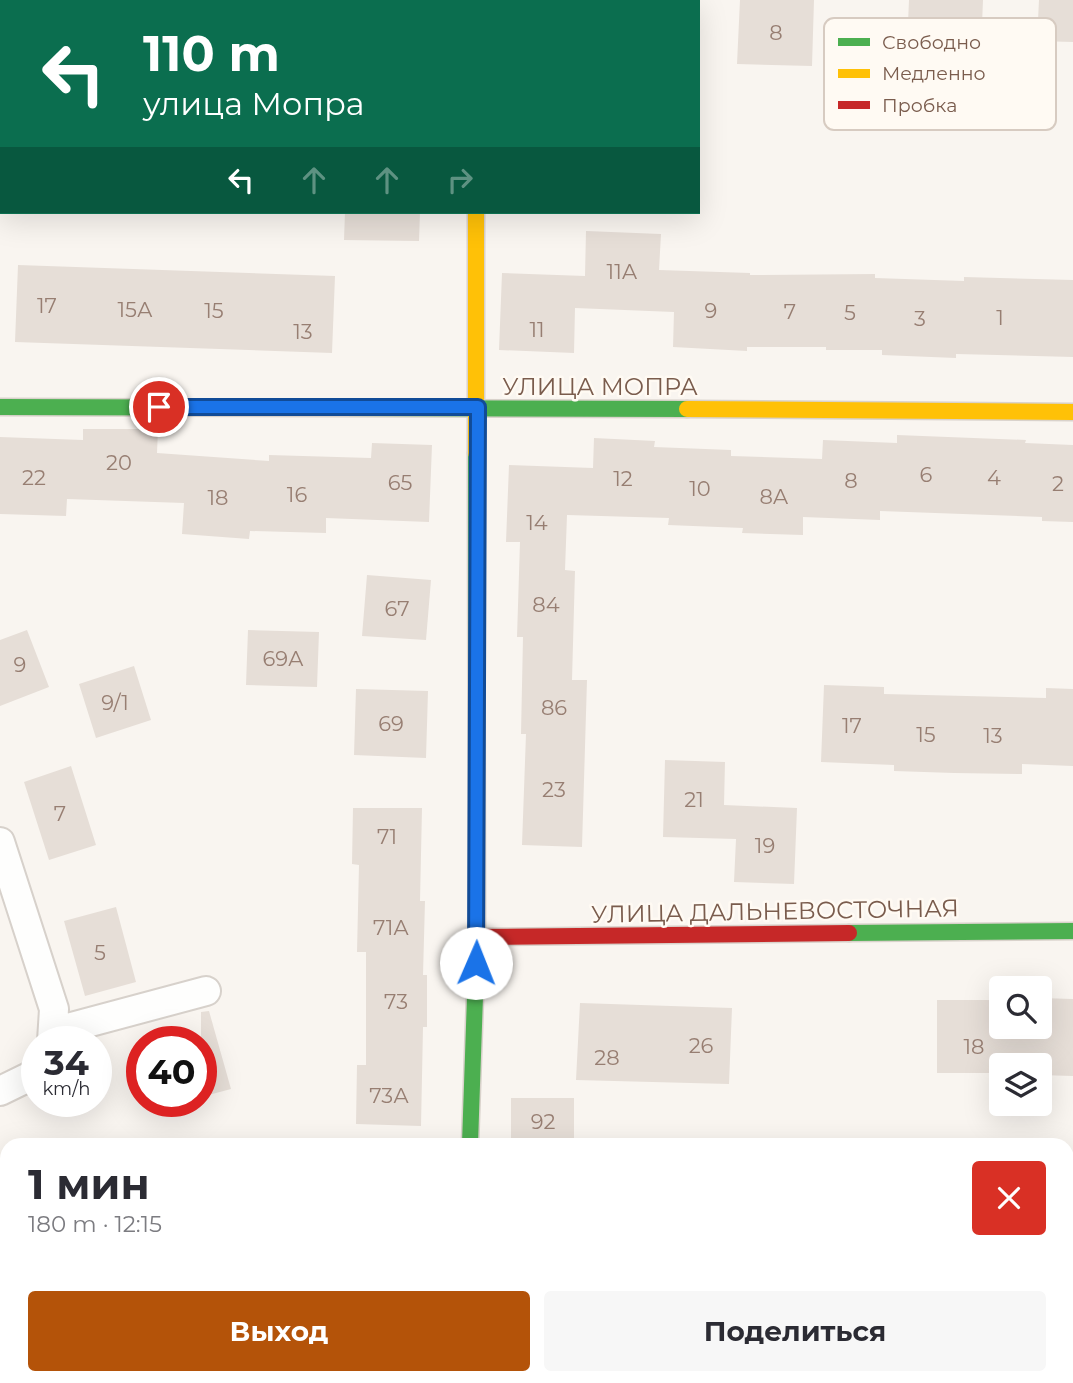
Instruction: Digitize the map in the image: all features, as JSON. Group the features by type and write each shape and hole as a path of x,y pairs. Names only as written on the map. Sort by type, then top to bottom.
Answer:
{"street":[{"path":"470,1138 477,937 476,214"},
{"name":"УЛИЦА МОПРА","path":"0,407 478,407 1073,412"},
{"path":"0,842 54,1009 53,1026"},
{"name":"УЛИЦА ДАЛЬНЕВОСТОЧНАЯ","path":"477,937 1073,931"},
{"path":"89,1026 206,991"},
{"path":"0,1091 21,1082"}],"building":[{"path":"740,0 814,0 812,66 737,64"},
{"path":"909,0 983,0 982,18 908,18"},
{"path":"1039,0 1073,0 1073,42 1056,42 1056,18 1038,18"},
{"path":"345,214 420,214 419,241 344,240"},
{"path":"586,231 661,234 659,270 750,275 875,274 875,278 964,281 964,277 1073,280 1073,357 956,354 956,358 882,355 882,350 826,350 826,347 747,347 747,351 673,347 674,312 575,308 574,353 499,350 502,273 585,276"},
{"path":"18,265 335,276 332,353 15,342"},
{"path":"83,429 158,429 157,453 269,461 269,455 371,458 372,443 432,445 429,522 326,518 326,533 250,531 249,539 182,534 184,503 67,499 66,516 0,514 0,437 83,440"},
{"path":"897,435 1026,440 1025,443 1073,445 1073,522 1042,521 1042,517 880,511 880,520 803,517 803,535 742,533 743,528 668,525 669,518 567,515 565,570 575,571 572,680 587,680 582,847 522,845 526,734 521,734 523,637 517,637 520,542 506,542 509,465 593,468 594,438 655,441 654,447 731,450 731,456 822,459 823,440 897,443"},
{"path":"367,575 431,580 426,640 362,636"},
{"path":"27,630 49,687 0,706 0,640"},
{"path":"248,630 319,632 317,687 246,685"},
{"path":"134,666 151,720 96,738 79,684"},
{"path":"824,685 884,687 884,694 1046,698 1046,688 1073,689 1073,766 1022,764 1022,774 954,773 894,771 894,765 821,762"},
{"path":"356,689 428,691 426,758 354,755"},
{"path":"665,760 725,762 724,805 797,808 794,884 734,882 736,839 663,837"},
{"path":"71,766 96,845 49,860 24,782"},
{"path":"353,808 422,808 420,901 425,901 423,975 427,975 427,1027 423,1027 421,1126 356,1124 357,1065 366,1065 366,952 357,952 359,865 352,864"},
{"path":"116,907 136,982 85,996 64,921"},
{"path":"1052,998 1073,999 1073,1076 1052,1075 1052,1053 989,1053 989,1073 937,1073 937,1000 989,1000 989,1039 1052,1039"},
{"path":"580,1003 732,1008 729,1084 576,1080"},
{"path":"209,1011 213,1026 201,1026 201,1012"},
{"path":"217,1039 231,1089 217,1093"},
{"path":"511,1098 574,1098 574,1138 511,1138"}],"traffic: fast":[{"path":"0,407 687,409"},
{"path":"470,1138 477,937 476,453"},
{"path":"849,933 1073,931"}],"traffic: slow":[{"path":"476,214 476,453"},
{"path":"687,409 1073,412"}],"traffic: jam":[{"path":"477,937 849,933"}],"route":[{"path":"159,407 478,407 476,963"}]}
